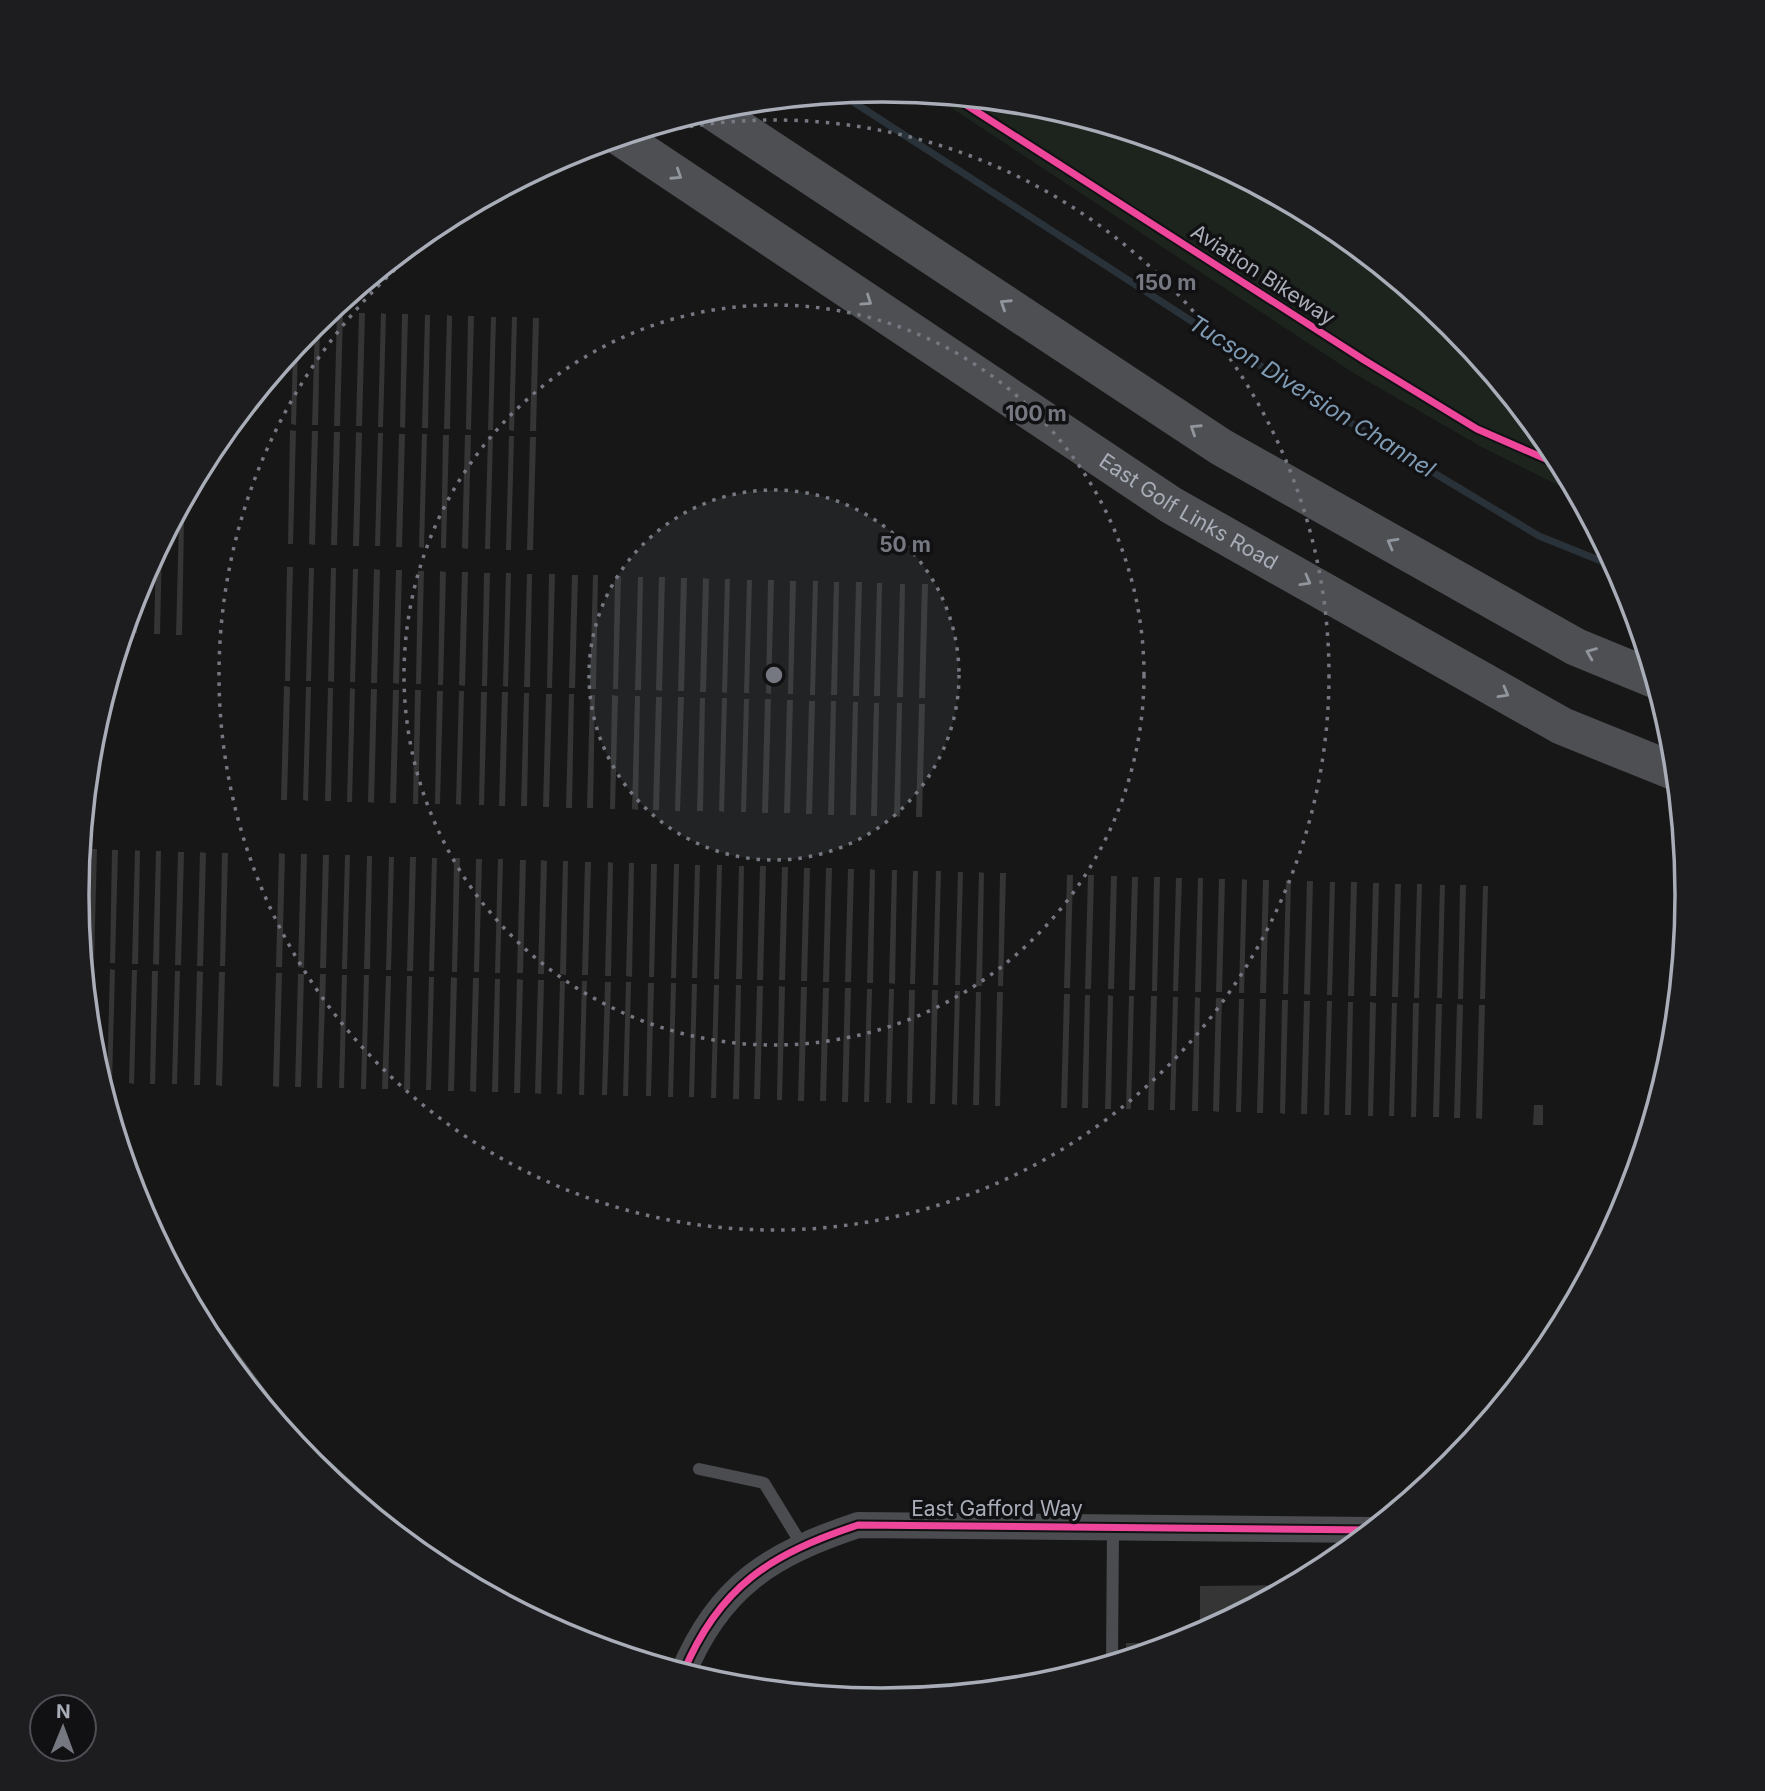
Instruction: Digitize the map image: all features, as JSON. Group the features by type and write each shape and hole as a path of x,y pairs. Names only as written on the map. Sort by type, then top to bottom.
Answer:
{"main road":[{"path":"723,118 1222,447 1576,647 1644,675"},
{"name":"East Golf Links Road","path":"630,143 1171,505 1562,726 1665,768"}],"street":[{"name":"East Gafford Way","path":"687,1664 694,1647 712,1617 737,1589 765,1565 802,1545 858,1525 1358,1530"}],"lane":[{"path":"699,1469 764,1483 802,1545"},
{"path":"1112,1655 1113,1527"}],"shaded area":[{"path":"948,105 1037,117 1137,144 1233,184 1323,236 1406,299 1479,372 1512,413 1561,487 1480,446 1355,374"}],"building":[{"path":"359,313 365,313 362,426 356,426"},
{"path":"381,313 386,314 383,427 378,427"},
{"path":"402,314 408,314 405,428 400,427"},
{"path":"343,315 340,426 334,426 337,321"},
{"path":"425,315 430,315 428,428 422,428"},
{"path":"447,315 452,316 450,429 444,429"},
{"path":"468,316 474,316 471,430 466,429"},
{"path":"491,317 496,317 493,430 488,430"},
{"path":"512,317 517,317 514,431 509,430"},
{"path":"533,318 539,318 536,431 530,431"},
{"path":"320,337 318,425 312,425 314,343"},
{"path":"298,360 296,425 291,424 293,365"},
{"path":"290,430 296,431 293,544 288,544"},
{"path":"312,431 318,431 315,545 309,544"},
{"path":"334,432 340,432 337,545 331,545"},
{"path":"356,432 362,433 359,546 353,546"},
{"path":"378,433 383,433 380,546 375,546"},
{"path":"399,434 405,434 402,547 396,547"},
{"path":"422,434 427,434 424,548 419,547"},
{"path":"443,435 449,435 446,548 441,548"},
{"path":"465,435 471,435 468,549 462,548"},
{"path":"488,436 493,436 490,549 485,549"},
{"path":"509,436 514,436 511,550 506,550"},
{"path":"530,437 536,437 533,550 527,550"},
{"path":"184,521 182,635 176,635 179,531"},
{"path":"161,566 160,634 154,634 155,580"},
{"path":"287,567 293,567 290,681 285,681"},
{"path":"309,568 314,568 311,681 306,681"},
{"path":"331,568 336,568 334,682 328,681"},
{"path":"353,569 358,569 355,682 350,682"},
{"path":"374,569 380,570 377,683 371,683"},
{"path":"396,570 402,570 399,684 393,683"},
{"path":"418,571 424,571 421,684 416,684"},
{"path":"440,571 446,572 443,685 438,685"},
{"path":"462,572 468,572 465,686 459,685"},
{"path":"484,573 490,573 487,686 482,686"},
{"path":"506,573 511,573 508,687 503,686"},
{"path":"527,574 532,574 530,687 524,687"},
{"path":"549,574 555,574 552,688 547,688"},
{"path":"572,575 578,575 575,688 569,688"},
{"path":"593,575 598,575 596,689 590,689"},
{"path":"615,576 621,576 618,689 613,689"},
{"path":"638,577 643,577 641,690 635,690"},
{"path":"659,577 665,577 662,691 656,690"},
{"path":"681,578 687,578 684,691 678,691"},
{"path":"703,578 709,579 706,692 700,692"},
{"path":"725,579 730,579 727,693 722,692"},
{"path":"747,580 752,580 749,693 744,693"},
{"path":"768,580 774,580 771,694 766,693"},
{"path":"790,581 796,581 793,694 788,694"},
{"path":"813,581 818,581 815,695 810,695"},
{"path":"834,582 839,582 837,695 831,695"},
{"path":"856,582 862,582 859,696 853,696"},
{"path":"877,583 882,583 880,696 874,696"},
{"path":"900,584 905,584 903,697 897,697"},
{"path":"922,584 928,584 925,698 919,698"},
{"path":"284,686 290,687 287,800 281,800"},
{"path":"306,687 311,687 308,801 303,800"},
{"path":"328,688 333,688 331,801 325,801"},
{"path":"350,688 355,689 352,802 347,802"},
{"path":"371,689 377,689 374,803 368,802"},
{"path":"393,690 399,690 396,803 390,803"},
{"path":"415,690 421,690 418,804 413,804"},
{"path":"437,691 443,691 440,804 435,804"},
{"path":"459,691 464,691 461,805 456,804"},
{"path":"481,692 487,692 484,805 479,805"},
{"path":"502,692 508,692 505,806 499,806"},
{"path":"524,693 529,693 527,806 521,806"},
{"path":"546,694 552,694 549,807 543,807"},
{"path":"569,694 574,694 572,808 566,808"},
{"path":"590,695 595,695 593,808 587,808"},
{"path":"612,695 618,696 615,809 610,809"},
{"path":"635,696 640,696 638,810 632,809"},
{"path":"656,697 662,697 659,810 653,810"},
{"path":"678,697 684,697 680,811 675,811"},
{"path":"700,698 705,698 703,811 697,811"},
{"path":"722,698 727,698 724,812 719,811"},
{"path":"744,699 749,699 746,812 741,812"},
{"path":"765,699 771,699 768,813 762,813"},
{"path":"787,700 793,700 790,813 784,813"},
{"path":"809,701 815,701 812,814 806,814"},
{"path":"831,701 836,701 834,815 828,815"},
{"path":"853,702 858,702 856,815 850,815"},
{"path":"874,703 879,703 877,816 871,816"},
{"path":"897,703 902,703 900,817 894,816"},
{"path":"919,704 925,704 922,817 916,817"},
{"path":"92,849 97,849 94,963 90,923"},
{"path":"112,850 118,850 115,963 110,963"},
{"path":"135,850 140,851 138,964 132,964"},
{"path":"156,851 161,851 159,965 153,964"},
{"path":"178,852 184,852 181,965 175,965"},
{"path":"200,852 206,853 203,966 197,966"},
{"path":"222,853 228,853 225,966 220,966"},
{"path":"279,853 285,854 282,967 276,967"},
{"path":"301,854 307,854 304,968 298,967"},
{"path":"323,855 329,855 326,968 320,968"},
{"path":"345,855 350,855 347,969 342,969"},
{"path":"367,856 372,856 370,969 364,969"},
{"path":"389,857 394,857 391,970 386,970"},
{"path":"410,857 416,857 413,971 407,971"},
{"path":"432,858 437,858 434,971 429,971"},
{"path":"454,858 460,858 457,972 452,972"},
{"path":"476,859 482,859 479,972 474,972"},
{"path":"498,859 503,859 500,973 495,973"},
{"path":"520,860 526,860 523,973 517,973"},
{"path":"541,860 547,861 544,974 538,974"},
{"path":"563,861 568,861 566,975 560,974"},
{"path":"585,862 591,862 588,975 582,975"},
{"path":"608,862 613,863 611,976 605,976"},
{"path":"629,863 634,863 632,977 626,976"},
{"path":"651,864 657,864 654,977 649,977"},
{"path":"674,864 679,864 676,978 671,978"},
{"path":"695,865 700,865 697,978 692,978"},
{"path":"717,865 722,865 719,979 714,979"},
{"path":"739,866 744,866 742,979 736,979"},
{"path":"760,866 766,866 763,980 757,980"},
{"path":"782,867 788,867 785,980 779,980"},
{"path":"804,868 810,868 807,981 801,981"},
{"path":"826,868 832,868 829,982 823,982"},
{"path":"848,869 854,869 851,982 845,982"},
{"path":"870,869 875,870 873,983 867,983"},
{"path":"892,870 897,870 895,984 889,983"},
{"path":"913,871 918,871 915,984 910,984"},
{"path":"936,871 941,871 938,985 933,985"},
{"path":"958,872 963,872 960,985 955,985"},
{"path":"979,872 984,873 982,986 976,986"},
{"path":"1000,873 1006,873 1003,986 998,986"},
{"path":"1067,875 1073,875 1070,988 1064,988"},
{"path":"1088,875 1094,875 1091,989 1085,989"},
{"path":"1111,876 1117,876 1114,989 1108,989"},
{"path":"1132,877 1138,877 1135,990 1129,990"},
{"path":"1154,877 1160,877 1157,991 1152,991"},
{"path":"1176,878 1182,878 1178,991 1173,991"},
{"path":"1198,878 1203,878 1201,992 1195,992"},
{"path":"1219,879 1225,879 1222,992 1216,992"},
{"path":"1242,879 1247,880 1244,993 1239,993"},
{"path":"1263,880 1269,880 1266,993 1260,993"},
{"path":"1286,880 1291,881 1288,994 1283,994"},
{"path":"1307,881 1313,881 1310,995 1304,994"},
{"path":"1330,882 1335,882 1332,995 1327,995"},
{"path":"1351,882 1357,882 1354,996 1348,996"},
{"path":"1373,883 1379,883 1376,996 1370,996"},
{"path":"1395,884 1401,884 1398,997 1392,997"},
{"path":"1417,884 1422,884 1419,998 1414,998"},
{"path":"1440,885 1445,885 1442,998 1437,998"},
{"path":"1460,885 1466,885 1463,999 1458,999"},
{"path":"1483,886 1488,886 1485,999 1480,999"},
{"path":"110,969 115,970 112,1083 107,1065"},
{"path":"132,970 137,970 134,1084 129,1083"},
{"path":"152,971 158,971 155,1084 150,1084"},
{"path":"175,971 180,971 177,1084 172,1084"},
{"path":"197,971 203,972 200,1085 194,1085"},
{"path":"219,972 225,972 222,1086 216,1085"},
{"path":"276,973 282,973 279,1087 273,1086"},
{"path":"298,974 304,974 301,1087 295,1087"},
{"path":"320,974 326,974 322,1088 317,1088"},
{"path":"342,975 347,975 344,1088 339,1088"},
{"path":"364,975 369,975 366,1089 361,1089"},
{"path":"386,976 391,976 388,1089 382,1089"},
{"path":"407,976 412,976 410,1090 404,1090"},
{"path":"429,977 434,977 431,1090 426,1090"},
{"path":"451,977 457,978 454,1091 448,1091"},
{"path":"473,978 479,978 476,1092 470,1091"},
{"path":"495,979 500,979 498,1092 492,1092"},
{"path":"517,979 523,980 520,1093 514,1093"},
{"path":"538,980 544,980 541,1094 535,1093"},
{"path":"560,981 565,981 562,1094 557,1094"},
{"path":"582,981 587,981 584,1095 579,1095"},
{"path":"605,982 611,982 607,1095 602,1095"},
{"path":"626,982 631,982 628,1096 623,1096"},
{"path":"648,983 654,983 651,1096 646,1096"},
{"path":"671,983 676,983 673,1097 668,1097"},
{"path":"692,984 697,984 694,1097 689,1097"},
{"path":"714,985 719,985 716,1098 711,1098"},
{"path":"736,985 741,985 739,1099 733,1099"},
{"path":"757,986 763,986 760,1099 754,1099"},
{"path":"779,986 785,987 782,1100 777,1100"},
{"path":"801,987 807,987 804,1101 798,1101"},
{"path":"823,988 829,988 826,1101 820,1101"},
{"path":"845,988 851,988 848,1102 842,1102"},
{"path":"867,989 872,989 869,1102 864,1102"},
{"path":"889,989 894,989 891,1103 886,1103"},
{"path":"909,990 915,990 912,1103 907,1103"},
{"path":"932,990 938,990 935,1104 930,1104"},
{"path":"955,991 960,991 957,1105 952,1104"},
{"path":"976,992 981,992 979,1105 973,1105"},
{"path":"997,992 1003,992 1000,1106 995,1106"},
{"path":"1064,994 1070,994 1067,1108 1061,1108"},
{"path":"1085,995 1090,995 1088,1108 1082,1108"},
{"path":"1108,995 1113,996 1111,1109 1105,1109"},
{"path":"1129,996 1134,996 1131,1109 1126,1109"},
{"path":"1151,996 1157,996 1154,1110 1148,1110"},
{"path":"1173,997 1178,997 1175,1110 1170,1110"},
{"path":"1195,997 1200,998 1198,1111 1192,1111"},
{"path":"1216,998 1222,998 1219,1112 1213,1111"},
{"path":"1239,999 1244,999 1241,1112 1236,1112"},
{"path":"1260,999 1266,999 1263,1113 1257,1113"},
{"path":"1282,1000 1288,1000 1285,1114 1280,1113"},
{"path":"1304,1001 1310,1001 1307,1114 1301,1114"},
{"path":"1327,1001 1332,1001 1329,1115 1324,1115"},
{"path":"1348,1002 1353,1002 1351,1115 1345,1115"},
{"path":"1370,1002 1376,1003 1373,1116 1368,1116"},
{"path":"1392,1003 1397,1003 1394,1116 1389,1116"},
{"path":"1413,1003 1419,1003 1416,1117 1411,1117"},
{"path":"1436,1004 1442,1004 1439,1117 1433,1117"},
{"path":"1457,1004 1463,1005 1460,1118 1454,1118"},
{"path":"1479,1005 1485,1005 1482,1119 1476,1118"},
{"path":"1534,1105 1543,1105 1543,1125 1533,1125"},
{"path":"1273,1585 1200,1622 1200,1586"},
{"path":"1126,1643 1147,1643 1137,1647 1126,1650"}],"waterway":[{"name":"Tucson Diversion Channel","path":"855,103 1321,405 1539,536 1601,561"}],"cycle path":[{"name":"Aviation Bikeway","path":"970,107 1364,360 1477,429 1544,458"},
{"path":"687,1664 713,1617 751,1577 799,1548 858,1525 1358,1530"}]}
